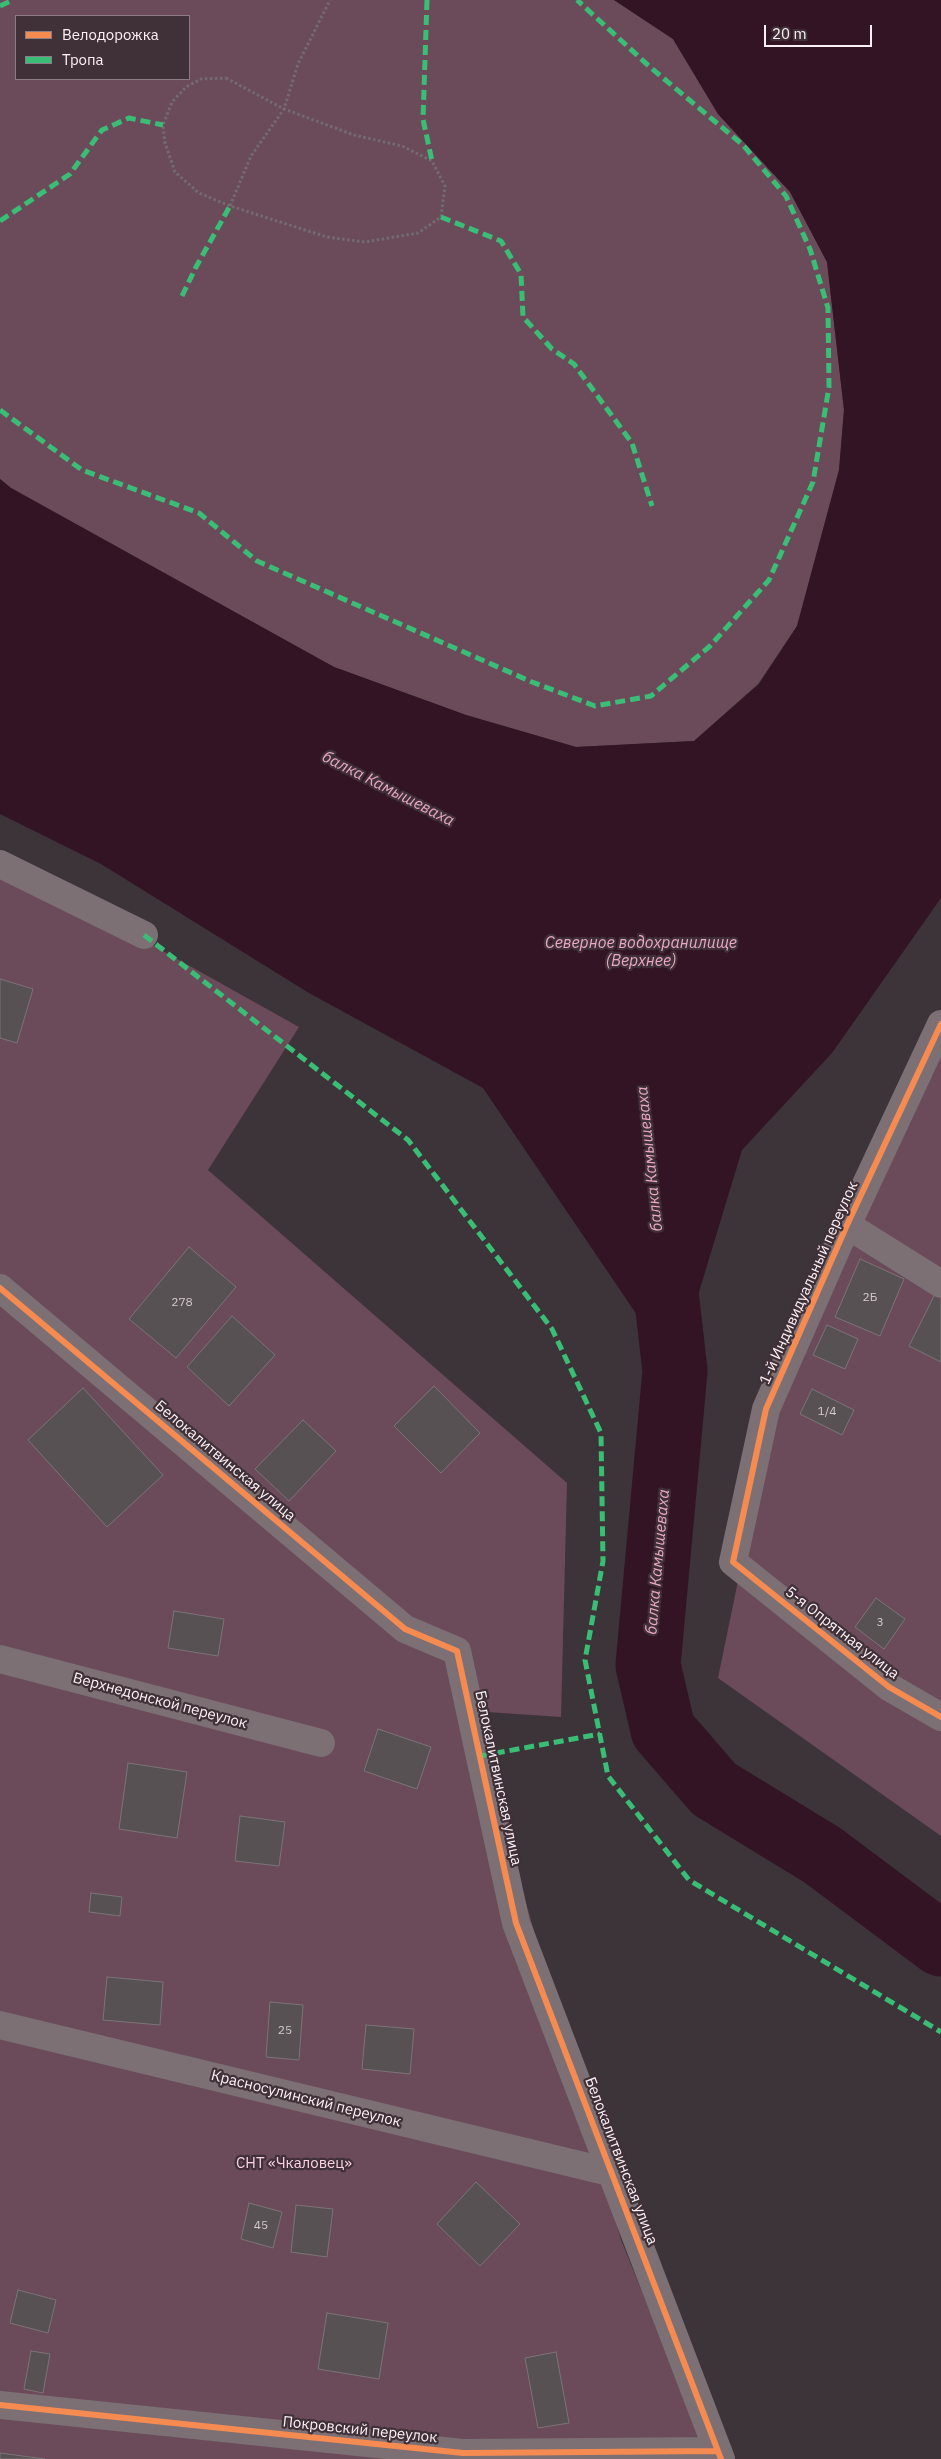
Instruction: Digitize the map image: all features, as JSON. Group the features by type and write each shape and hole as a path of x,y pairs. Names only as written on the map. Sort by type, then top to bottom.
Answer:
{"street":[{"path":"0,864 144,935"},
{"name":"1-й Индивидуальный переулок","path":"733,1562 766,1409 847,1224 941,1024"},
{"path":"847,1224 941,1284"},
{"name":"Белокалитвинская улица","path":"0,1288 405,1629 457,1651 516,1923 720,2455"},
{"name":"5-я Опрятная улица","path":"733,1562 889,1687 941,1717"},
{"name":"Верхнедонской переулок","path":"0,1659 321,1743"},
{"name":"Красносулинский переулок","path":"0,2025 613,2173"},
{"name":"Покровский переулок","path":"0,2405 463,2453 720,2455"}],"path":[{"path":"230,206 251,156 284,109 298,64 330,0"},
{"path":"226,78 284,109 354,136 402,146 432,161 445,186 441,217 418,233 365,242 327,237 230,206 199,193 175,172 165,144 163,124 172,102 186,88 201,79 226,78"}],"green space":[{"path":"0,0 614,0 673,39 718,114 790,192 827,262 844,410 839,470 797,626 758,684 694,741 576,747 466,715 334,667 11,488 0,479"},
{"name":"СНТ «Чкаловец»","path":"0,860 299,1027 208,1170 567,1483 561,1717 472,1711 621,2240 710,2459 0,2459"},
{"path":"941,1053 941,1836 718,1678 773,1411"}],"water":[{"name":"Северное водохранилище (Верхнее)","path":"614,0 941,0 941,898 832,1053 742,1150 675,1371 483,1088 309,993 101,864 0,814 0,479 11,488 334,667 466,715 576,747 694,741 759,684 797,626 839,470 844,410 827,262 790,192 718,114 673,39"}],"building":[{"path":"0,979 33,989 17,1043 0,1038"},
{"path":"189,1247 236,1287 176,1358 129,1319"},
{"path":"860,1259 904,1279 880,1336 835,1317"},
{"path":"936,1292 941,1294 941,1362 909,1346"},
{"path":"232,1316 275,1355 229,1406 187,1367"},
{"path":"827,1325 858,1339 845,1369 813,1355"},
{"path":"434,1386 480,1433 441,1473 394,1426"},
{"path":"83,1388 163,1475 107,1527 28,1440"},
{"path":"812,1389 854,1410 842,1435 800,1414"},
{"path":"303,1420 336,1451 289,1501 255,1469"},
{"path":"876,1598 905,1619 884,1649 855,1627"},
{"path":"174,1611 224,1619 218,1656 168,1648"},
{"path":"378,1729 431,1747 417,1789 364,1771"},
{"path":"128,1763 187,1772 177,1838 119,1829"},
{"path":"240,1816 285,1822 279,1866 235,1861"},
{"path":"91,1893 122,1897 120,1916 89,1912"},
{"path":"107,1977 163,1982 160,2025 103,2020"},
{"path":"270,2002 303,2005 299,2060 266,2057"},
{"path":"366,2025 414,2029 410,2074 362,2069"},
{"path":"476,2182 520,2224 480,2266 437,2224"},
{"path":"249,2203 282,2212 273,2248 241,2239"},
{"path":"296,2205 333,2209 327,2257 291,2252"},
{"path":"18,2290 56,2300 48,2333 10,2323"},
{"path":"327,2313 388,2323 379,2379 318,2369"},
{"path":"31,2351 50,2354 43,2393 24,2389"},
{"path":"556,2352 569,2423 538,2428 525,2358"},
{"path":"0,2453 45,2459 0,2459"}],"waterway":[{"name":"балка Камышеваха","path":"665,1283 675,1371 648,1665 663,1730 714,1789 822,1855 941,1944"}],"marked path":[{"path":"0,6 13,0"},
{"path":"427,0 423,119 432,161"},
{"path":"0,410 82,470 199,513 257,561 532,682 595,706 651,696 710,646 769,580 813,482 829,387 828,308 810,249 786,196 743,145 650,67 577,0"},
{"path":"0,221 70,174 102,130 129,118 163,125"},
{"path":"182,296 230,206"},
{"path":"441,217 501,241 521,274 523,317 552,349 574,364 632,443 652,506"},
{"path":"144,935 408,1140 552,1329 601,1433 603,1561 585,1660 608,1776 689,1880 941,2032"},
{"path":"480,1756 600,1734"}],"cycle path":[{"path":"941,1024 847,1225 766,1409 733,1562 889,1687 941,1717"},
{"path":"0,1288 405,1629 457,1651 516,1923 721,2459"},
{"path":"0,2405 463,2453 718,2451"}]}
